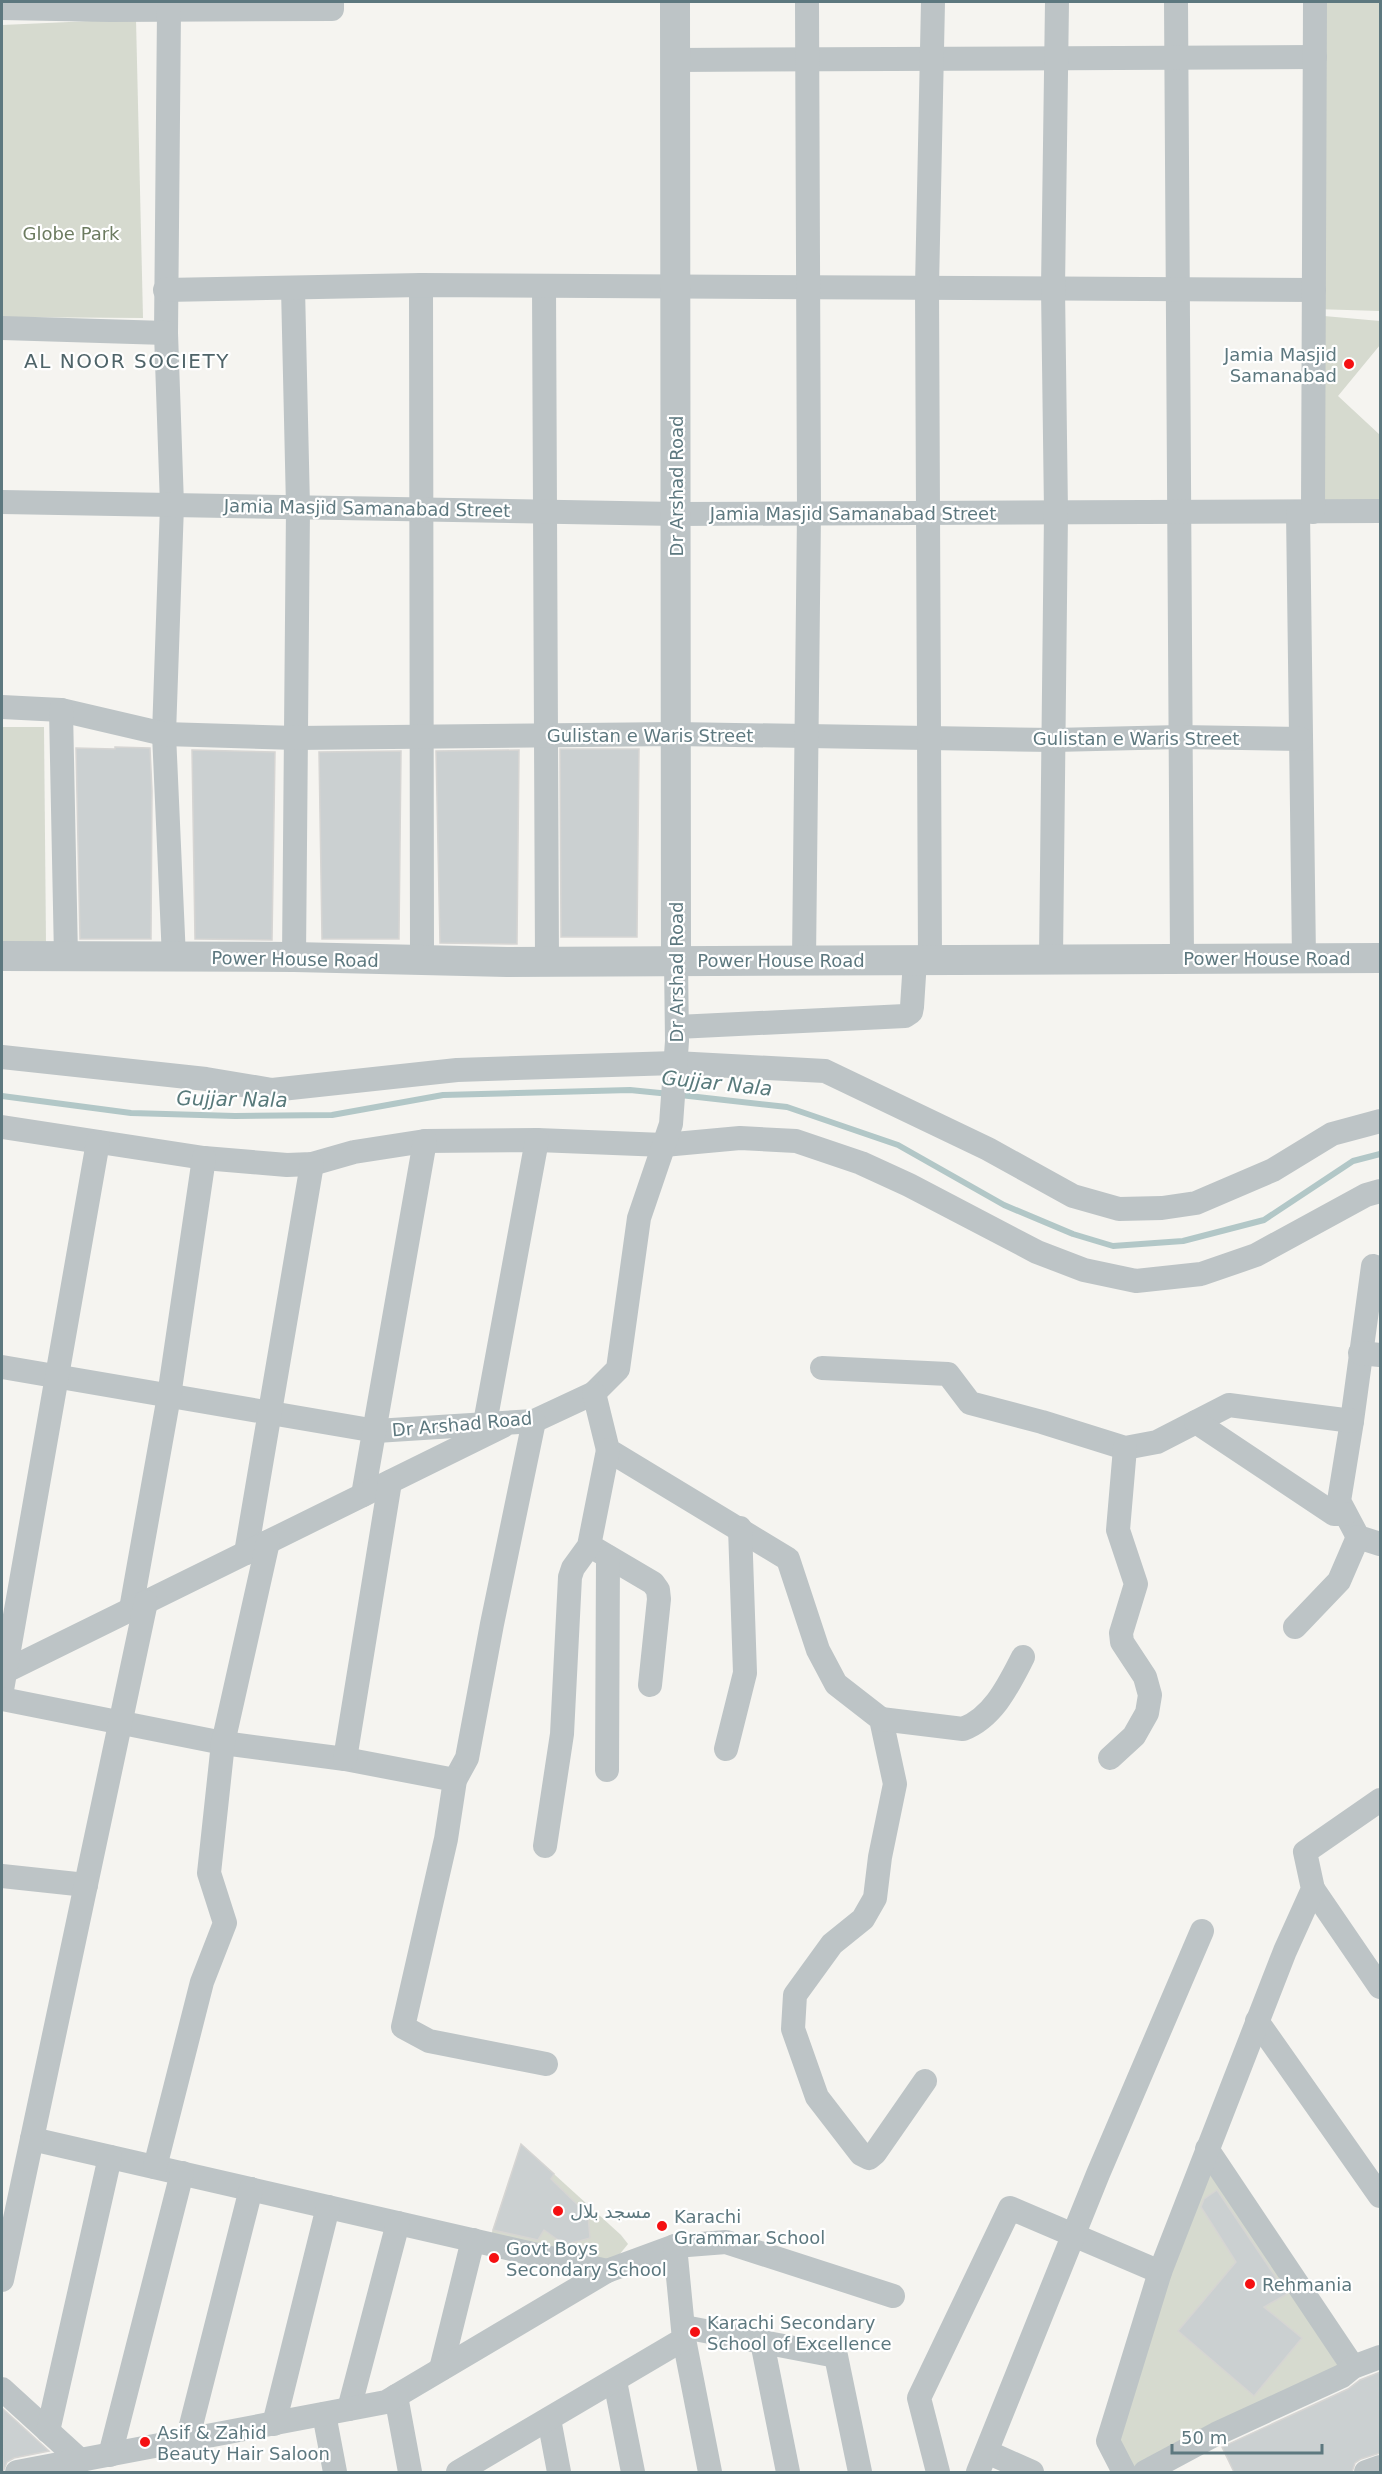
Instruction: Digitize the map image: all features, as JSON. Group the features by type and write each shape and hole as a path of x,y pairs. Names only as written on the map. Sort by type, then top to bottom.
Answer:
{"street":[{"path":"2,8 110,6 169,10 332,9 332,2"},
{"name":"Dr Arshad Road","path":"2,1367 376,1431 524,1421 594,1393 618,1370 639,1218 671,1124 675,1072 675,2"},
{"path":"804,960 809,513 807,2"},
{"path":"676,1027 905,1016 911,1012 923,960 930,736 927,287 933,2"},
{"path":"1051,959 1056,512 1053,288 1057,2"},
{"path":"1176,2 1182,958"},
{"path":"1304,958 1301,739 1305,512 1314,290 1315,2"},
{"path":"169,10 165,290 172,505 164,734 174,958"},
{"path":"675,60 1315,57"},
{"path":"165,290 421,285 1314,290"},
{"path":"421,285 422,961"},
{"path":"544,286 547,962"},
{"path":"292,288 298,507 294,957"},
{"path":"2,328 166,333"},
{"name":"Jamia Masjid Samanabad Street","path":"2,502 676,514 1380,511"},
{"name":"Gulistan e Waris Street","path":"2,707 61,710 164,734 296,738 676,734 807,737 930,736 1054,740 1180,737 1301,739"},
{"path":"61,710 66,957"},
{"name":"Power House Road","path":"2,956 294,957 547,962 1380,958"},
{"path":"2,1057 206,1079 272,1090 457,1070 825,1071 988,1149 1073,1196 1119,1209 1162,1208 1196,1203 1273,1170 1332,1134 1380,1121"},
{"path":"2,1127 204,1158 287,1165 312,1164 354,1152 425,1141 537,1140 664,1145 740,1138 796,1141 861,1163 890,1176 1037,1252 1084,1270 1136,1281 1201,1274 1256,1255 1366,1195 1380,1191"},
{"path":"485,1423 537,1140"},
{"path":"363,1495 425,1141"},
{"path":"3,1681 98,1142"},
{"path":"2,2280 120,1723 204,1158"},
{"path":"246,1553 272,1413 312,1164"},
{"path":"1295,1627 1339,1581 1369,1541 1346,1514 1339,1501 1352,1421 1370,1354 1373,1266"},
{"path":"822,1368 948,1374 970,1403 1042,1422 1125,1448 1157,1442 1228,1406 1352,1421"},
{"path":"594,1393 608,1450 599,1552 607,1770"},
{"path":"3,1681 139,1606 390,1482 524,1421"},
{"path":"524,1421 467,1758 455,1780 446,1839 403,2027 429,2041 546,2064"},
{"path":"1196,1422 1334,1514 1346,1514"},
{"path":"1110,1758 1134,1736 1147,1713 1150,1695 1144,1677 1122,1642 1121,1633 1136,1584 1118,1530 1125,1448"},
{"path":"608,1450 788,1559 818,1650 836,1684 881,1719 963,1728 974,1725 987,1714 1008,1687 1023,1657"},
{"path":"345,1760 390,1482"},
{"path":"726,1749 745,1673 740,1528"},
{"path":"155,2167 202,1982 225,1923 209,1873 223,1743 268,1542"},
{"path":"599,1552 653,1583 658,1590 650,1685"},
{"path":"545,1846 562,1734 570,1577 573,1568 599,1552"},
{"path":"2,1699 223,1743 345,1760 455,1780"},
{"path":"881,1719 895,1784 880,1857 875,1898 863,1919 832,1944 795,1995 793,2029 817,2097 861,2154 869,2158 875,2153 926,2081"},
{"path":"1380,1800 1305,1852 1313,1889 1380,1987"},
{"path":"2,1876 86,1884"},
{"path":"1124,2472 1108,2441 1160,2272 1257,2021 1313,1889"},
{"path":"1032,2472 982,2462 1202,1930"},
{"path":"1257,2021 1372,2165 1380,2196"},
{"path":"32,2139 607,2271"},
{"path":"1207,2149 1353,2367"},
{"path":"48,2431 110,2157"},
{"path":"94,2462 182,2173"},
{"path":"187,2441 251,2189"},
{"path":"274,2424 328,2207"},
{"path":"938,2472 919,2398 1010,2208 1160,2272"},
{"path":"349,2409 398,2223"},
{"path":"441,2369 473,2240"},
{"path":"16,2472 94,2462 187,2441 386,2402 607,2271 675,2246 726,2242 893,2296"},
{"path":"675,2246 684,2333 710,2472"},
{"path":"458,2472 484,2465 549,2419 615,2381 684,2333 762,2342 836,2356 860,2472"},
{"path":"762,2342 788,2472"},
{"path":"1145,2472 1216,2434 1342,2376 1353,2367 1380,2357"},
{"path":"615,2381 633,2472"},
{"path":"2,2389 48,2431 94,2462"},
{"path":"396,2396 410,2472"},
{"path":"324,2414 335,2472"},
{"path":"549,2419 559,2472"},
{"path":"1366,2472 1380,2467"}],"green space":[{"path":"1319,2 1380,2 1380,311 1314,309"},
{"name":"Globe Park","path":"136,19 143,318 2,317 2,25"},
{"path":"1324,316 1380,321 1380,345 1338,396 1380,435 1380,506 1318,507"},
{"path":"2,727 44,727 46,943 2,944"},
{"path":"521,2144 621,2235 628,2244 619,2255 600,2262 490,2238"},
{"path":"1207,2149 1353,2367 1124,2472 1109,2441"}],"building":[{"path":"115,747 150,748 151,939 80,939 76,748 115,749"},
{"path":"560,749 639,749 637,937 561,937"},
{"path":"192,750 275,752 272,940 195,939"},
{"path":"519,750 517,944 440,943 436,751"},
{"path":"401,751 399,939 322,939 319,752"},
{"path":"521,2144 554,2174 551,2179 588,2215 590,2238 565,2245 544,2230 538,2240 493,2230"},
{"name":"Rehmania","path":"1217,2190 1287,2294 1264,2307 1302,2338 1254,2396 1178,2331 1236,2262 1201,2207 1204,2199"},
{"path":"1380,2372 1380,2453 1355,2463 1352,2472 1234,2472 1222,2447"},
{"path":"2,2408 49,2451 14,2458 7,2462 3,2472"}],"waterway":[{"name":"Gujjar Nala","path":"2,1096 131,1113 235,1116 332,1115 443,1095 630,1090 670,1094"},
{"name":"Gujjar Nala","path":"680,1095 787,1107 898,1145 1004,1205 1073,1234 1113,1246 1183,1241 1264,1220 1353,1161 1380,1154"}],"place":[{"name":"Jamia Masjid Samanabad","path":"1349,364"},
{"name":"مسجد بلال","path":"558,2211"},
{"name":"Karachi Grammar School","path":"662,2226"},
{"name":"Govt Boys Secondary School","path":"494,2258"},
{"name":"Rehmania","path":"1250,2284"},
{"name":"Karachi Secondary School of Excellence","path":"695,2332"},
{"name":"Asif & Zahid Beauty Hair Saloon","path":"145,2442"}],"district":[{"name":"AL NOOR SOCIETY","path":"127,361"}]}
